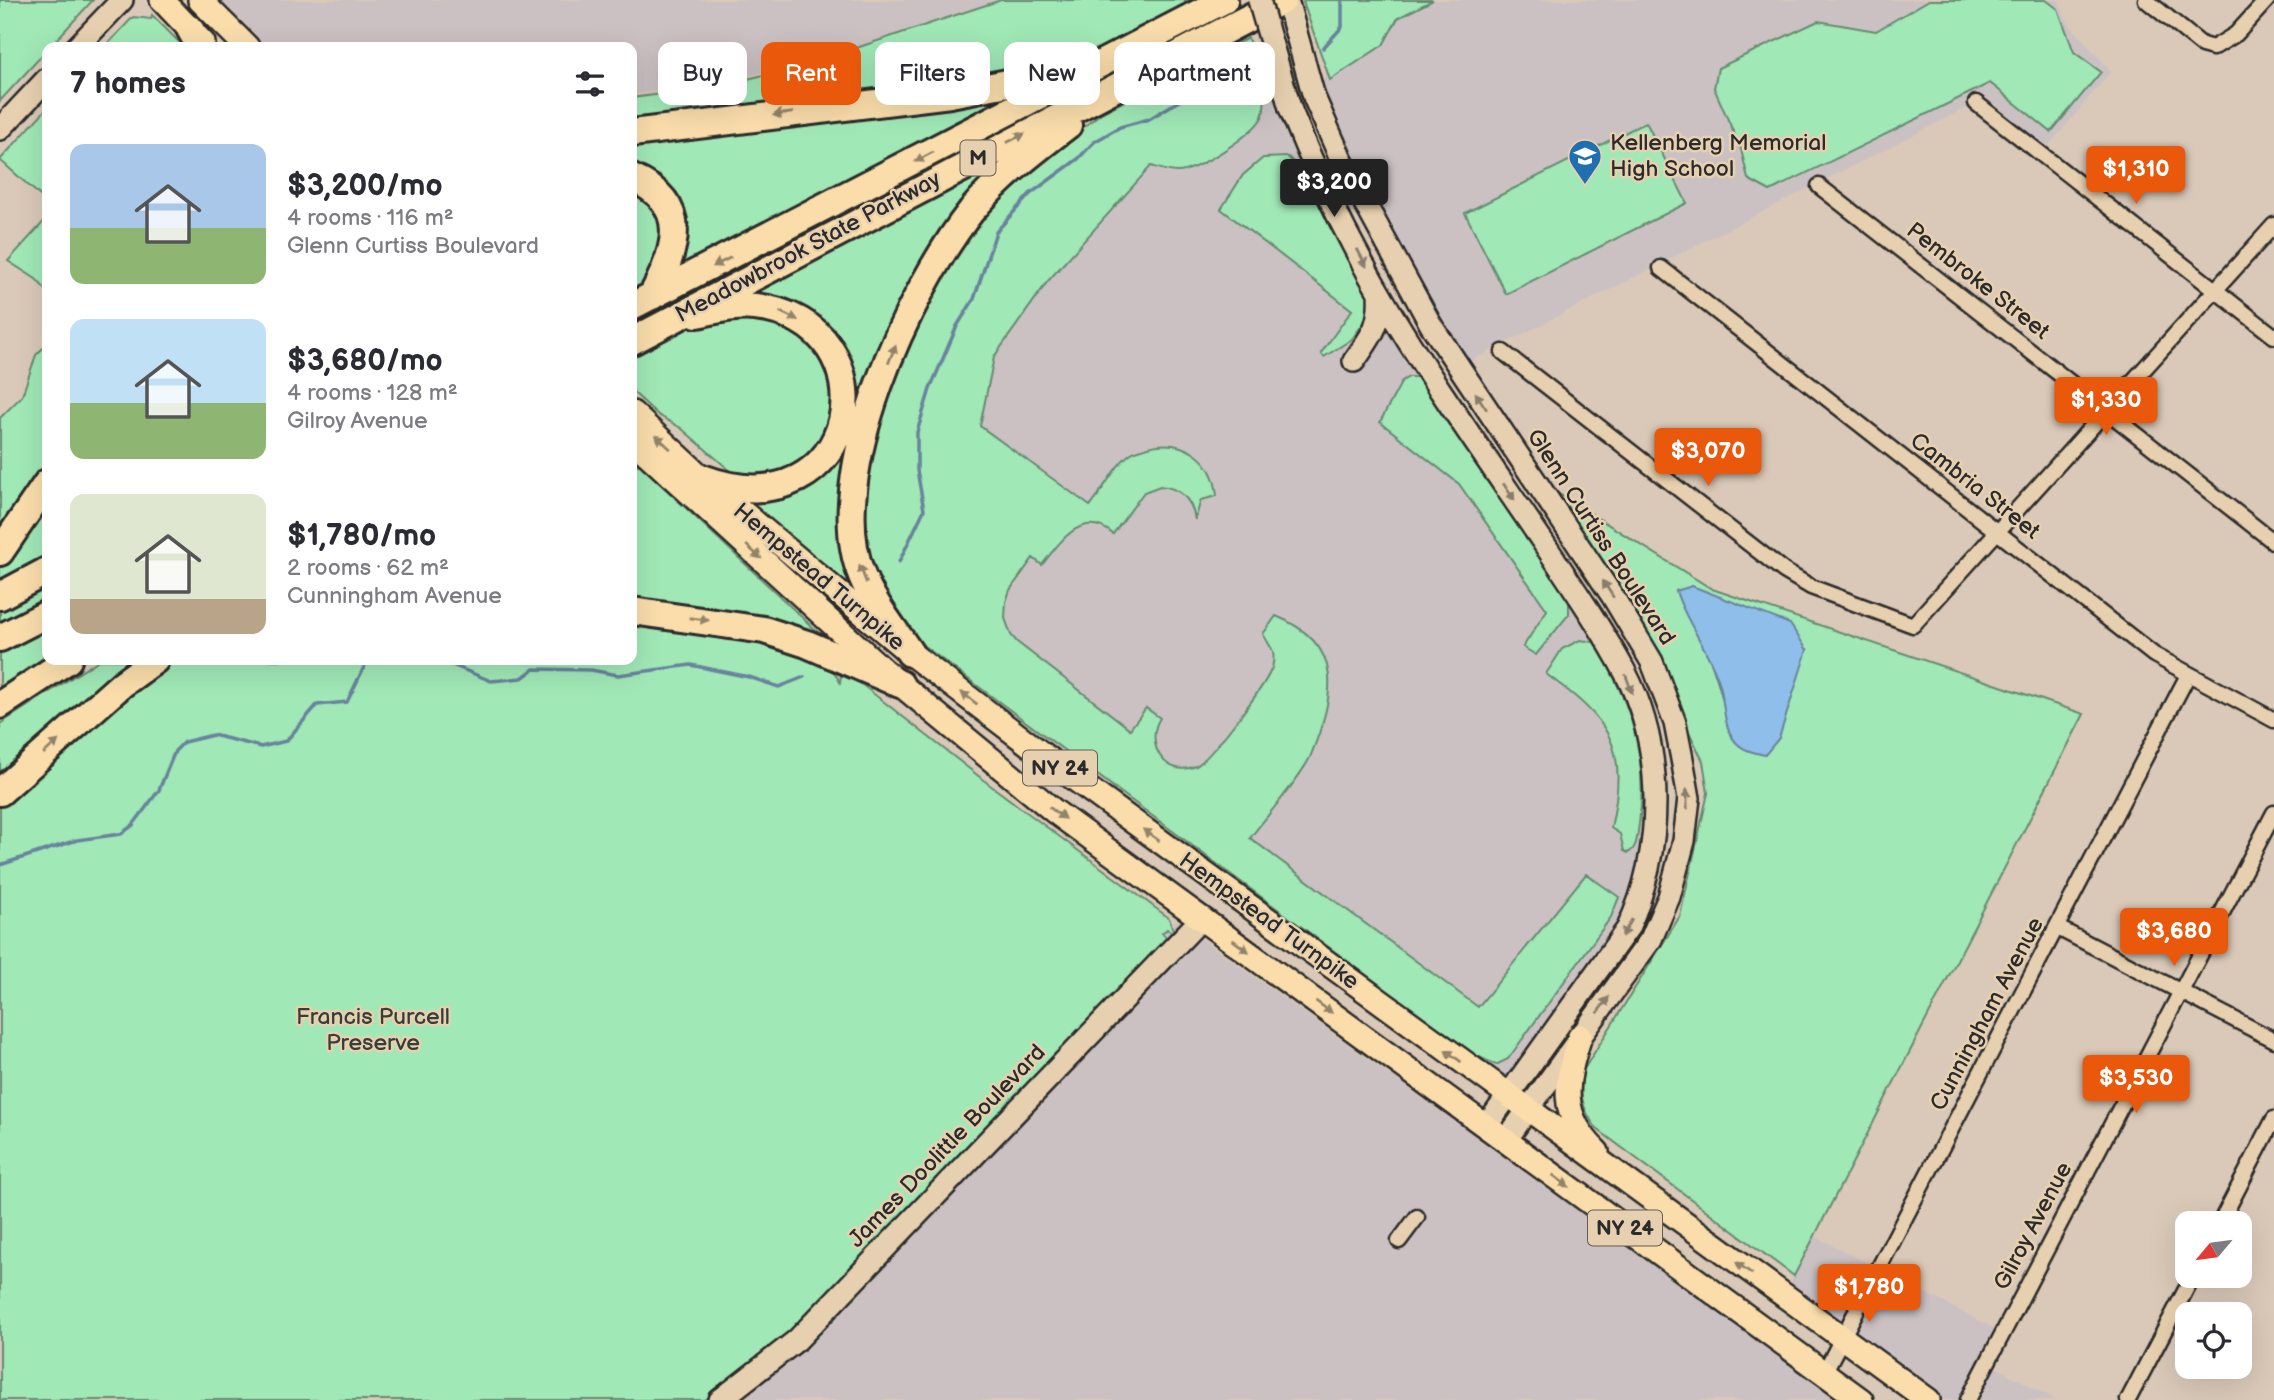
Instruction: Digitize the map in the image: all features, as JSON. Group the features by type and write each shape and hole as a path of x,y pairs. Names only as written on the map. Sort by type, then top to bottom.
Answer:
{"highway":[{"name":"Meadowbrook State Parkway","path":"1100,64 1224,0"},
{"name":"Meadowbrook State Parkway","path":"637,338 1285,0"},
{"path":"637,132 950,94 1004,84"},
{"path":"910,653 862,576 852,535 851,495 857,459 882,380 925,280 973,209 1007,173 1107,93"},
{"name":"Meadowbrook State Parkway","path":"642,301 1021,105"},
{"path":"637,180 648,185 663,199 675,227 674,248 642,301"},
{"path":"674,318 738,306 781,312 815,332 829,348 845,386 845,411 841,429 834,444 809,473 793,482 765,489 724,486 702,478"},
{"path":"0,552 42,490"},
{"path":"0,596 42,574"},
{"path":"637,612 764,629 807,644 900,684"},
{"path":"0,638 42,617"},
{"path":"0,705 60,665"},
{"path":"0,792 121,684 148,665"}],"main road":[{"path":"82,42 122,0"},
{"path":"162,0 199,41"},
{"path":"200,0 242,42"},
{"path":"1259,0 1290,108 1323,184 1379,291 1428,372 1558,564 1626,674 1647,733 1655,804 1648,869 1641,900 1628,928 1486,1125"},
{"name":"Glenn Curtiss Boulevard","path":"1285,0 1314,97 1369,210 1431,325 1613,597 1652,662 1675,723 1689,798 1684,841 1664,908 1651,939 1506,1140"},
{"path":"0,129 42,84"},
{"path":"1323,184 1341,199 1369,210"},
{"path":"1354,361 1376,329 1380,315 1379,291"},
{"name":"Hempstead Turnpike","path":"637,418 702,478 910,653 1072,777 1928,1400"},
{"name":"Hempstead Turnpike","path":"637,445 900,684 1054,811 1861,1400"},
{"path":"1641,900 1664,908"},
{"name":"James Doolittle Boulevard","path":"720,1400 797,1340 1202,918"},
{"path":"1580,1036 1567,1077 1567,1100 1575,1124 1593,1149 1643,1195"}],"street":[{"path":"2146,0 2214,54 2267,0"},
{"path":"1976,103 2274,336"},
{"name":"Pembroke Street","path":"1819,186 2274,542"},
{"path":"1503,352 1784,571 1811,587 1913,625 2274,225"},
{"name":"Cambria Street","path":"1661,268 2154,655 2274,720"},
{"name":"Cunningham Avenue","path":"1824,1373 2188,675"},
{"name":"Gilroy Avenue","path":"1968,1400 2274,813"},
{"path":"2058,928 2274,1040"},
{"path":"2226,1211 2274,1119"},
{"path":"1399,1241 1417,1217"},
{"path":"2128,1400 2187,1288"}],"shaded area":[{"path":"219,0 1001,0 861,47 861,42 761,42 761,73 747,75 747,42 658,42 658,91 637,94 637,42 259,42"},
{"name":"Kellenberg Memorial High School","path":"1431,0 2058,0 2068,23 2111,71 2042,154 1976,103 1458,367 1316,95 1338,47"},
{"path":"1280,83 1305,153 1622,672 1649,769 1641,892 1504,1098 927,661 890,619 980,427 994,357 1048,281 1151,165 1179,173 1208,161 1253,129 1262,116 1263,105 1275,105 1275,86"},
{"path":"1176,920 1840,1400 689,1400 764,1346"},
{"path":"1813,1235 2003,1333 1988,1363 2057,1400 1928,1400 1784,1296"}],"green space":[{"path":"0,0 93,0 54,42 42,42 42,55 0,101"},
{"path":"1001,0 1202,0 1100,49 1100,42 1004,42 1004,76 990,78 990,42 875,42 875,94 861,96 861,46"},
{"path":"1433,0 1398,18 1383,45 1330,80 1303,2"},
{"path":"1929,0 2046,0 2058,9 2074,52 2101,72 2051,132 1990,83 1770,191 1748,179 1741,149 1714,88 1718,68 1818,21 1876,31"},
{"path":"152,15 179,42 110,42 133,17 151,19"},
{"path":"761,76 761,105 800,105 637,128 637,97 658,95 658,105 747,105 747,79"},
{"path":"1004,96 1004,102 672,276 681,241 637,180 637,139 926,105 990,105 990,97"},
{"path":"1117,105 1264,105 1262,117 1249,132 1224,151 1197,166 1174,172 1151,166 1048,281 994,357 980,426 1090,506 1124,459 1135,451 1159,445 1171,445 1194,453 1210,471 1217,496 1201,500 1195,520 1191,506 1180,492 1160,486 1144,492 1113,534 1102,527 1091,525 1073,531 1042,565 1033,558 1010,590 1005,618 1011,635 1130,729 1146,708 1160,718 1156,728 1156,748 1167,763 1175,768 1185,769 1196,766 1212,751 1265,680 1274,656 1263,634 1276,616 1299,628 1315,642 1324,657 1329,675 1325,713 1307,763 1250,838 1478,1007 1586,874 1619,897 1611,917 1508,1059 1496,1065 1471,1053 920,643 874,575 856,515 901,342 963,238 1004,191 1101,113"},
{"path":"42,114 42,198 0,160"},
{"path":"1646,122 1687,203 1506,294 1465,213"},
{"path":"1011,155 981,191 857,433 856,580 840,583 743,499 829,462 844,365 747,296 792,267"},
{"path":"1288,157 1303,173 1375,307 1352,339 1324,357 1321,353 1352,310 1221,209 1243,175 1263,158"},
{"path":"637,188 647,192 669,241 645,283 637,287"},
{"path":"42,224 42,286 8,261"},
{"path":"705,319 786,320 832,366 835,431 781,480 734,474 681,428 658,415 637,396 637,353"},
{"path":"42,349 42,474 0,538 0,418 22,396 36,355"},
{"path":"1409,377 1426,377 1569,597 1569,614 1536,655 1523,647 1547,610 1459,484 1380,422 1402,381"},
{"path":"637,465 640,465 825,639 637,607"},
{"path":"1535,479 1712,589 2084,714 1794,1276 1597,1129 1583,1100 1581,1085 1584,1069 1680,916 1708,793 1703,761 1661,673","holes":["1677,591 1807,649 1730,734 1710,659 1682,607"]},
{"path":"42,503 42,566 0,588 0,562"},
{"path":"42,584 42,605 0,627 0,605"},
{"name":"Francis Purcell Preserve","path":"637,619 758,634 828,661 840,682 842,669 990,785 1169,918 1174,933 1167,929 1162,933 1170,941 778,1344 705,1400 0,1400 0,802 163,665 637,665"},
{"path":"42,629 42,659 0,688 0,650"},
{"path":"1580,640 1594,642 1607,663 1634,729 1639,752 1641,799 1637,841 1628,853 1624,851 1620,834 1611,828 1618,776 1610,738 1586,706 1546,674 1562,649"},
{"path":"91,665 134,665 0,778 0,724"}],"water":[{"path":"1692,586 1790,624 1807,650 1779,738 1765,755 1740,746 1730,733 1716,673 1676,591"}],"waterway":[{"path":"1323,48 1342,27 1342,0"},
{"path":"899,562 924,510 917,470 917,432 930,389 957,326 974,299 996,232 1030,194 1078,159 1094,142 1120,127 1149,119 1172,105"},
{"path":"0,865 77,840 121,834 133,825 159,790 175,751 184,742 213,735 261,747 286,741 317,705 347,702 365,665"},
{"path":"452,665 491,681 522,678 534,669 591,670 618,675 691,665 749,677 779,687 804,677"}],"place":[{"name":"Kellenberg Memorial High School","path":"1585,186"}]}
